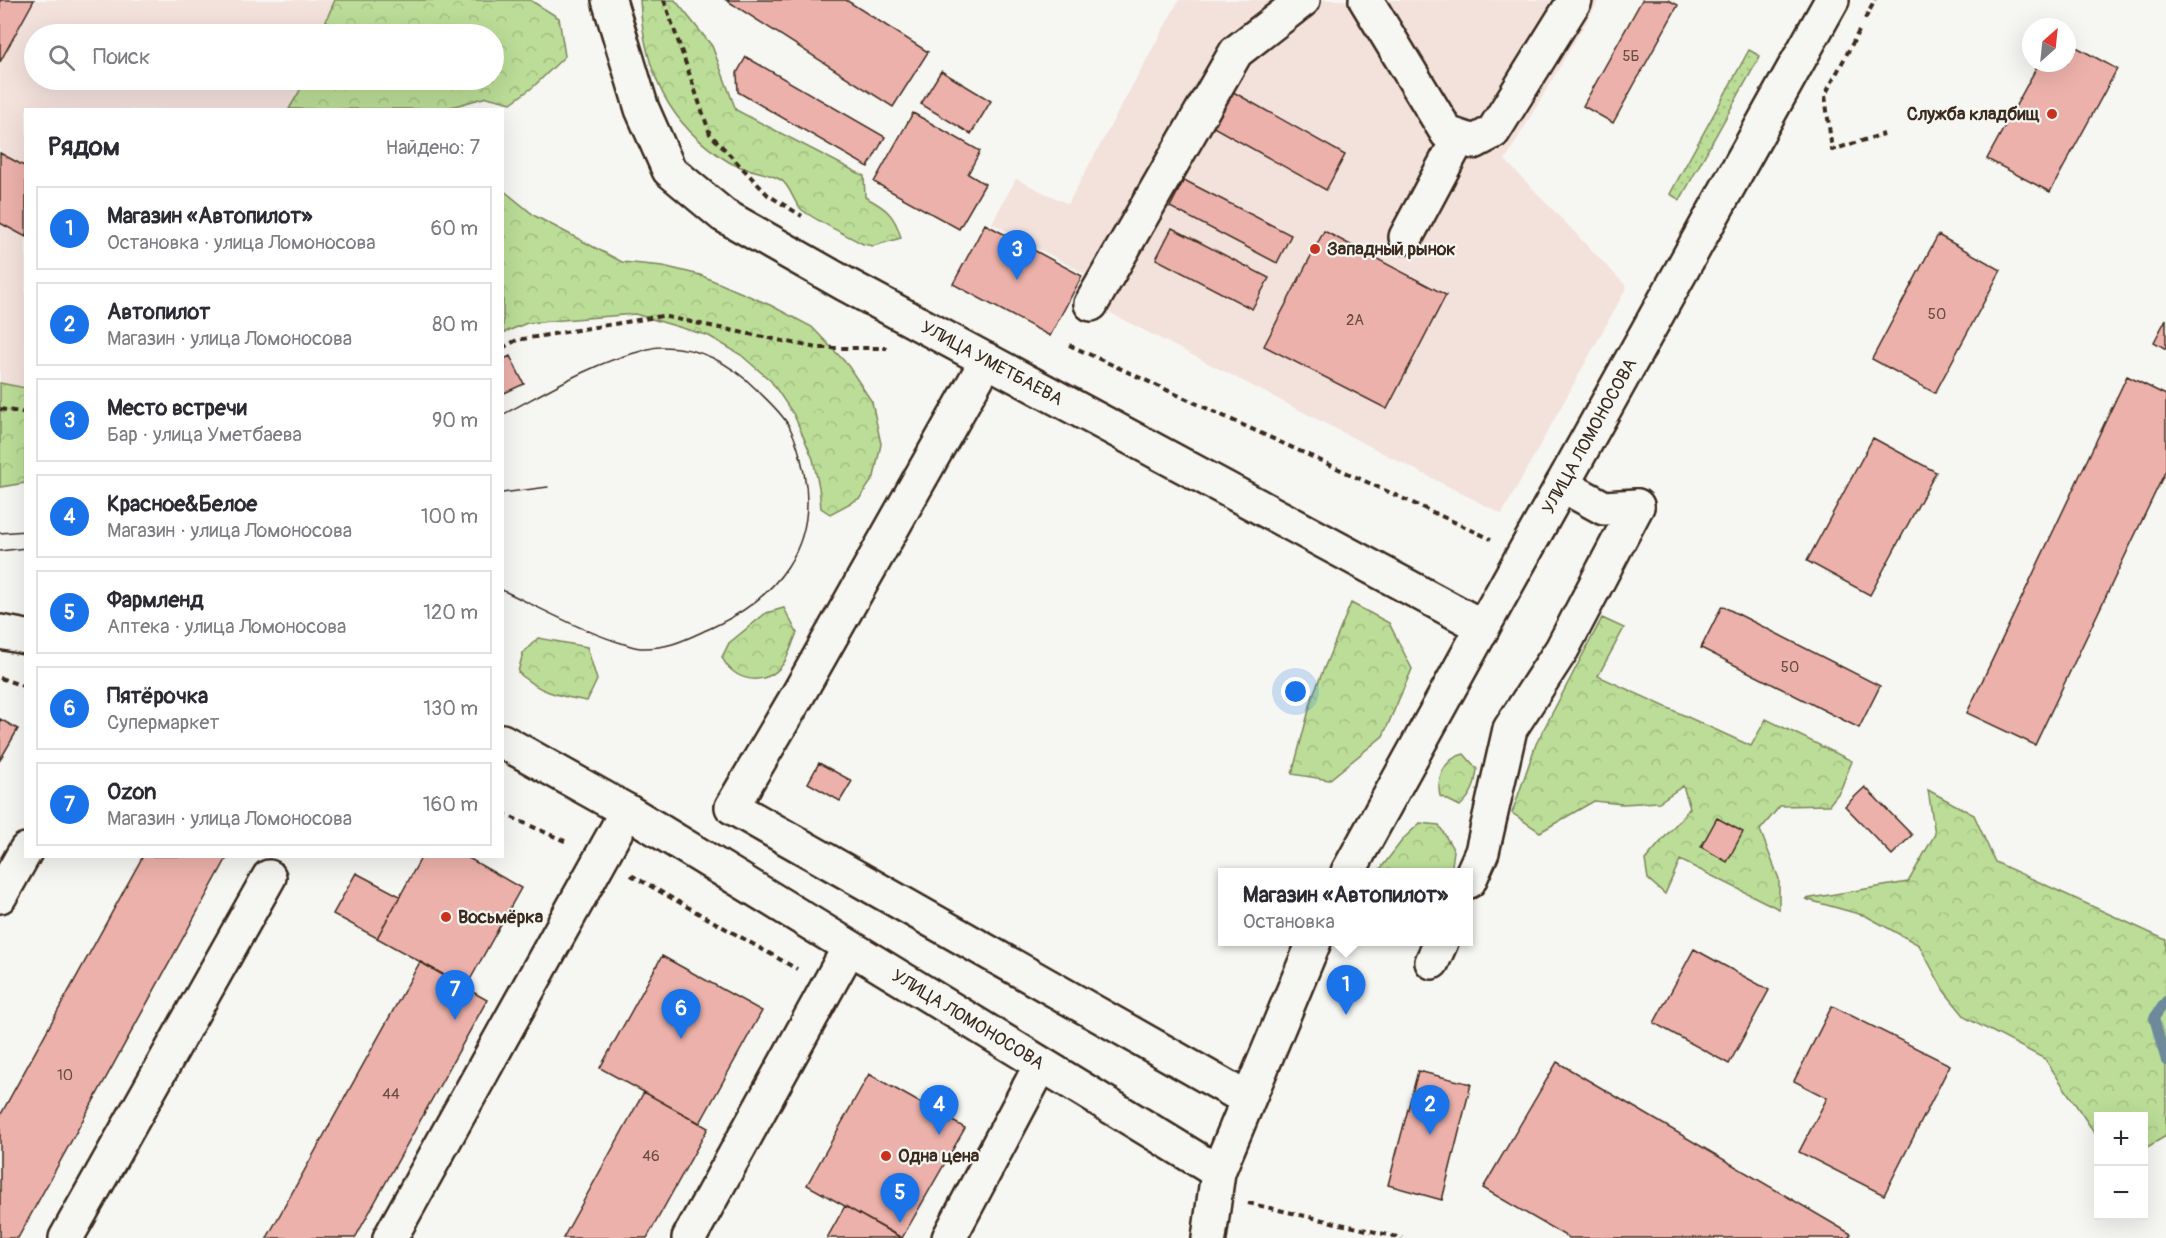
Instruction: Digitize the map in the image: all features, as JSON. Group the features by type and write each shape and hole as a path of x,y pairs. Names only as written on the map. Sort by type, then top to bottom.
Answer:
{"main road":[{"name":"УЛИЦА УМЕТБАЕВА","path":"609,0 642,109 669,170 723,215 827,274 1483,627"},
{"path":"1091,304 1236,52 1303,0"},
{"path":"1366,0 1447,134 1474,142 1493,132 1575,0"},
{"name":"УЛИЦА ЛОМОНОСОВА","path":"1351,868 1832,0"},
{"path":"1406,237 1459,138"},
{"path":"987,360 800,693 732,807 1247,1099"},
{"path":"1473,872 1482,852 1510,729 1562,649 1637,506 1604,508 1562,485"},
{"path":"0,632 24,638"},
{"name":"УЛИЦА ЛОМОНОСОВА","path":"504,742 627,811 1218,1172"},
{"path":"390,1238 627,811"},
{"path":"0,896 24,854"},
{"path":"66,1238 269,878"},
{"path":"1209,1238 1218,1172 1312,946"},
{"path":"689,1238 849,948"},
{"path":"949,1238 1041,1065"}],"path":[{"path":"663,0 710,134 768,195 808,219"},
{"path":"1875,0 1825,95 1832,150 1884,134"},
{"path":"504,347 517,340 662,316 817,348 893,348"},
{"path":"1069,345 1523,554"},
{"path":"0,409 24,413"},
{"path":"0,678 24,686"}],"shaded area":[{"path":"0,0 456,0 443,24 24,24 24,90 406,90 396,108 24,108 24,388 0,383"},
{"name":"Западный рынок","path":"1179,0 1599,0 1505,160 1627,287 1502,514 1077,296 1087,275 992,223 1016,179 1068,204"}],"green space":[{"path":"335,0 530,0 559,18 565,56 533,87 511,103 487,97 448,108 290,108 300,90 504,90 504,24 324,24"},
{"path":"640,0 675,0 712,46 736,110 864,176 865,197 889,213 896,223 901,238 873,246 863,244 802,210 781,180 729,162 690,131 675,113 654,72 642,26"},
{"path":"1749,50 1760,56 1680,200 1670,194"},
{"path":"504,191 535,216 622,262 663,266 700,275 770,305 812,327 847,364 872,402 881,444 874,477 860,498 830,514 821,508 813,459 794,415 771,381 741,355 709,336 635,314 527,323 504,333"},
{"path":"0,383 24,388 24,483 0,487"},
{"path":"1351,603 1389,623 1412,669 1383,736 1329,780 1292,774 1313,695"},
{"path":"784,608 797,633 783,664 768,677 759,679 742,677 734,672 722,657 729,643 766,613"},
{"path":"1602,618 1624,628 1598,676 1751,746 1766,719 1852,761 1840,791 1829,805 1780,806 1760,830 1779,879 1779,909 1680,860 1665,894 1648,879 1645,860 1690,808 1683,786 1659,802 1622,804 1594,801 1540,832 1512,813 1536,744"},
{"path":"538,638 587,647 597,680 587,701 541,689 518,672 523,653"},
{"path":"1464,754 1477,769 1472,790 1460,806 1440,796 1439,782 1447,764 1457,756"},
{"path":"1928,790 1974,815 1995,862 2166,940 2166,1136 2148,1147 2148,1112 2094,1112 2094,1132 2045,1059 1966,1018 1944,991 1919,945 1866,916 1805,899 1908,882 1935,834"},
{"path":"1420,823 1439,825 1454,851 1452,868 1381,868 1404,838"}],"building":[{"path":"0,0 34,0 0,62"},
{"path":"726,0 846,0 928,52 893,107"},
{"path":"1642,0 1668,0 1678,5 1613,123 1583,106"},
{"name":"Служба кладбищ","path":"2076,47 2117,69 2050,192 1987,159 2034,72 2076,72"},
{"path":"746,57 885,137 868,167 738,92 737,73"},
{"path":"941,71 991,101 971,134 921,104"},
{"path":"1228,89 1345,155 1326,190 1208,124"},
{"path":"913,113 980,151 968,174 985,184 959,229 874,182"},
{"path":"0,153 24,166 24,236 0,223"},
{"path":"1184,180 1291,235 1277,263 1170,207"},
{"path":"985,224 1082,276 1050,336 953,284"},
{"path":"1172,228 1269,278 1252,309 1156,259"},
{"path":"1324,231 1446,295 1387,409 1264,346"},
{"path":"1938,235 2001,270 1935,393 1872,359"},
{"path":"2166,319 2166,349 2154,342"},
{"path":"510,356 524,384 504,393 504,359"},
{"path":"2127,376 2166,395 2166,470 2035,745 1967,713"},
{"path":"1873,438 1936,472 1870,595 1807,561"},
{"path":"1722,606 1880,686 1859,728 1701,648"},
{"path":"0,719 18,729 0,760"},
{"path":"819,763 852,781 840,801 808,783"},
{"path":"1865,787 1912,835 1892,855 1845,806"},
{"path":"1717,818 1743,832 1727,862 1701,847"},
{"path":"142,858 227,858 18,1238 0,1238 0,1116"},
{"name":"Восьмёрка","path":"421,858 468,858 521,888 466,987 377,938"},
{"path":"356,873 400,896 377,938 333,914"},
{"path":"1694,949 1769,990 1729,1064 1654,1023"},
{"path":"662,956 762,1011 700,1123 600,1068"},
{"path":"420,962 487,1000 355,1238 267,1238"},
{"path":"1832,1006 1950,1065 1884,1195 1799,1152 1827,1098 1794,1081"},
{"path":"1557,1062 1851,1234 1848,1238 1569,1238 1483,1188"},
{"path":"1418,1071 1471,1084 1442,1200 1388,1185"},
{"name":"Одна цена","path":"869,1074 965,1128 902,1238 807,1185"},
{"path":"644,1092 708,1128 647,1238 563,1238"},
{"path":"845,1206 901,1238 827,1238"}],"waterway":[{"path":"2166,1001 2154,1018 2166,1061"}],"tram line":[{"path":"504,414 569,379 620,357 657,347 687,349 712,358 735,371 786,421 800,455 807,499 805,524 798,546 788,566 773,585 736,615 669,645 640,648 618,642 574,625 504,591"},
{"path":"504,493 548,487"},
{"path":"0,533 24,531"},
{"path":"0,551 24,548"}],"place":[{"name":"Служба кладбищ","path":"2052,114"},
{"name":"Западный рынок","path":"1315,249"},
{"name":"Место встречи","path":"1017,280"},
{"name":"Восьмёрка","path":"446,917"},
{"name":"Магазин «Автопилот»","path":"1346,1015"},
{"name":"Ozon","path":"455,1020"},
{"name":"Пятёрочка","path":"681,1039"},
{"name":"Красное&Белое","path":"939,1135"},
{"name":"Автопилот","path":"1430,1135"},
{"name":"Одна цена","path":"886,1156"},
{"name":"Фармленд","path":"900,1223"}]}
